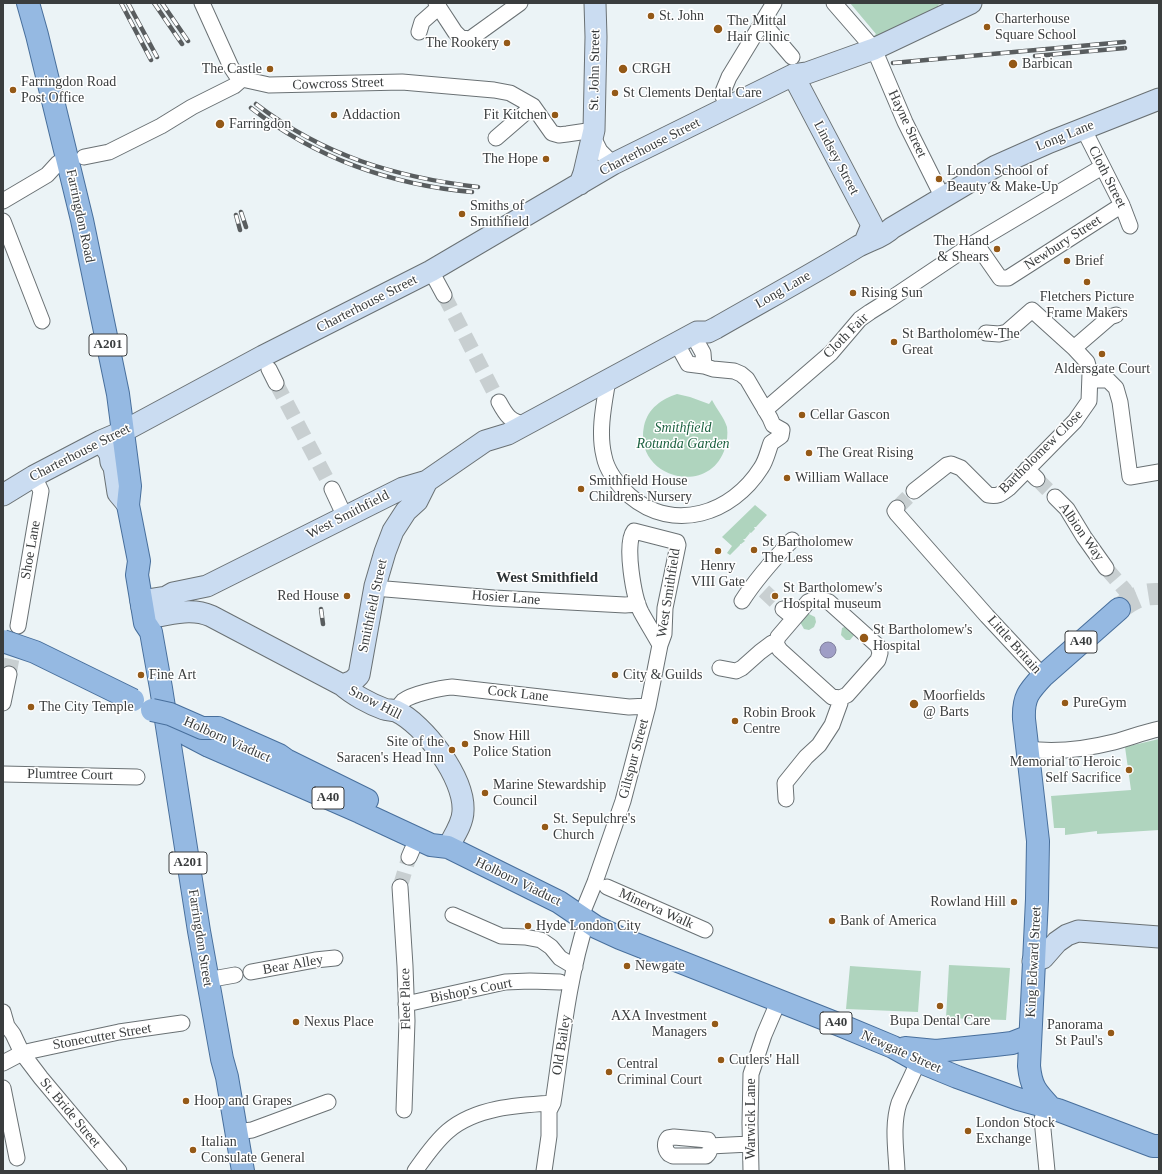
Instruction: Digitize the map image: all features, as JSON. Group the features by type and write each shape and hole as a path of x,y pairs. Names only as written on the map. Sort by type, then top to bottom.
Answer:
{"main road":[{"name":"Farringdon Road","path":"28,3 82,220 117,387 122,432"},
{"name":"Farringdon Street","path":"122,432 130,486 128,505 139,561 148,574 185,845 207,980 222,1059 227,1077 243,1171"},
{"name":"A40","path":"1043,676 1119,609"},
{"name":"Holborn Viaduct","path":"3,641 49,658 152,710 176,728 211,734 279,755 286,760 439,834 448,847"},
{"name":"Little Britain","path":"1028,750 1024,719 1024,703 1034,686 1043,676"},
{"name":"Holborn Viaduct","path":"211,734 360,812 432,845 448,847 559,902 584,918"},
{"name":"King Edward Street","path":"893,1047 936,1051 1004,1044 1022,1040 1030,1036 1037,899 1038,841 1028,750"},
{"name":"Newgate Street","path":"584,918 620,938 779,1000 893,1047 918,1061 1008,1096 1046,1113 1157,1148"},
{"name":"A40","path":"1030,1036 1028,1066 1032,1084 1039,1095 1046,1113"}],"street":[{"path":"84,157 109,152 161,126 192,107 234,86 242,79 237,76 231,67 202,3"},
{"path":"419,32 422,22 437,5 458,35 462,38 470,39 520,3"},
{"name":"St. John Street","path":"580,184 593,134 596,37 595,3"},
{"path":"728,107 722,94 729,76 774,3"},
{"name":"Hayne Street","path":"834,3 874,49 905,122 943,198"},
{"name":"Charterhouse Street","path":"3,495 34,476 101,441 122,432 263,356 431,271 613,164 728,107 792,66 807,73 874,49 971,3"},
{"path":"763,23 792,66"},
{"name":"Lindsey Street","path":"792,66 868,234"},
{"name":"Cowcross Street","path":"242,79 269,85 402,82 494,90 510,93 533,106 552,133 559,135 593,134"},
{"name":"Long Lane","path":"685,339 701,331 708,332 723,324 812,274 868,234 892,228 996,166 1083,128 1159,99"},
{"path":"496,138 533,106"},
{"name":"Cloth Street","path":"1083,128 1122,205 1130,226"},
{"path":"593,134 600,151 613,164"},
{"path":"3,201 47,175 58,163"},
{"name":"Cloth Fair","path":"765,410 830,353 860,319 974,243 1102,167"},
{"name":"Newbury Street","path":"974,243 978,246 1000,278 1008,278 1122,205"},
{"path":"3,221 42,321"},
{"path":"431,271 444,295"},
{"name":"Bartholomew Close","path":"914,491 947,465 951,464 961,468 988,495 999,496 1032,474 1089,401 1090,373 1087,362 1074,348 1032,310 1007,332 999,334 986,333"},
{"path":"1074,348 1110,317 1116,315"},
{"path":"608,380 602,433 604,458 610,472 619,486 638,502 655,511 678,516 693,515 711,511 729,502 750,484 760,469 771,443 767,435 767,431 773,425 747,379 742,374 734,371 713,369 704,366 703,353 685,339"},
{"name":"West Smithfield","path":"485,441 508,434 685,339"},
{"path":"269,369 276,383"},
{"path":"1090,380 1108,380 1116,388 1120,402 1130,477 1159,472"},
{"name":"West Smithfield","path":"152,609 173,593 207,586 403,488 427,481 485,441 501,423 502,408 517,422 526,424"},
{"name":"A201","path":"101,441 110,454 111,462 114,467 118,493 128,505"},
{"name":"Shoe Lane","path":"18,626 41,491 34,476"},
{"name":"Smithfield Street","path":"342,685 353,681 358,675 375,586 393,531 406,511 417,501 427,481"},
{"path":"332,489 345,517"},
{"name":"Albion Way","path":"1055,497 1067,509 1084,538 1106,568"},
{"name":"Little Britain","path":"898,508 895,511 897,514 987,616 1043,676"},
{"name":"West Smithfield","path":"634,531 677,542 676,559 665,608 664,634 660,645 638,604 630,564 632,533 634,531"},
{"path":"742,601 759,588 773,560 792,540"},
{"path":"207,586 211,616"},
{"name":"Hosier Lane","path":"375,586 386,589 499,598 625,605 638,604"},
{"path":"818,598 829,602 878,646 880,653 878,660 847,696 840,698 832,697 780,650 776,644 789,614 808,602 818,598"},
{"name":"Snow Hill","path":"152,609 202,612 342,685 349,692 385,709 396,711 412,723 441,752 459,786 463,800 463,815 448,847"},
{"path":"720,668 736,671 742,668 760,652 772,644 776,644"},
{"name":"Giltspur Street","path":"584,918 623,801 648,706 660,645"},
{"path":"3,703 9,674"},
{"name":"Cock Lane","path":"396,711 401,702 408,697 441,688 452,687 629,707 648,706"},
{"path":"786,799 785,783 806,757 819,745 832,725 840,703 840,698"},
{"path":"1028,750 1062,751 1079,749 1115,742 1159,729"},
{"name":"Plumtree Court","path":"3,774 137,777"},
{"name":"Fleet Place","path":"400,887 403,922 406,1004 404,1110"},
{"name":"Minerva Walk","path":"607,887 705,930"},
{"path":"453,915 501,936 525,937 541,940 551,947 560,958 575,967"},
{"name":"Old Bailey","path":"544,1171 549,1136 549,1112 553,1103 571,983 584,918"},
{"path":"1033,961 1043,958 1056,943 1067,935 1078,931 1159,937"},
{"name":"Bear Alley","path":"251,972 315,960 335,958"},
{"path":"207,980 235,975"},
{"name":"Bishop's Court","path":"406,1004 506,982 560,982"},
{"name":"Warwick Lane","path":"751,1171 751,1074 764,1035 779,1000"},
{"path":"3,1012 7,1026 13,1034 22,1053 3,1063"},
{"name":"Stonecutter Street","path":"22,1053 119,1032 182,1023"},
{"name":"St. Bride Street","path":"22,1053 46,1084 120,1171"},
{"path":"897,1171 895,1131 896,1115 899,1104 918,1061"},
{"path":"3,1088 17,1158"},
{"path":"237,1132 252,1130 328,1102"},
{"path":"415,1171 433,1147 449,1130 468,1119 510,1106 553,1103"},
{"path":"1046,1113 1047,1171"},
{"path":"710,1146 750,1144"}],"green space":[{"path":"850,3 943,3 938,5 940,9 872,38 876,34"},
{"name":"Smithfield Rotunda Garden","path":"677,394 709,404 712,400 727,427 726,446 717,464 704,473 690,477 675,475 661,469 650,458 644,444 644,426 652,409 666,399"},
{"path":"755,505 767,515 756,527 754,527 755,529 751,533 749,532 750,533 745,539 743,539 745,541 740,544 730,555 727,553 732,546 722,537"},
{"path":"807,613 815,617 816,622 814,627 809,630 804,629 800,622"},
{"path":"847,626 855,634 850,640 846,640 841,635 842,628"},
{"path":"1159,739 1159,830 1097,834 1097,831 1065,835 1065,828 1054,828 1051,796 1131,790 1125,747"},
{"path":"949,965 1010,968 1006,1020 946,1018"},
{"path":"850,966 921,971 918,1012 846,1009"}],"water":[{"path":"828,642 835,647 836,650 831,657 828,658 821,653 820,650 825,643"}],"tunnel":[{"path":"444,295 499,402"},
{"path":"276,383 332,489"},
{"path":"1037,479 1055,497"},
{"path":"897,508 914,491"},
{"path":"1106,568 1125,590 1131,600"},
{"path":"764,591 783,609"},
{"path":"1119,609 1138,597 1159,594"},
{"path":"9,674 18,626"},
{"path":"400,887 409,857"}],"railway":[{"path":"121,3 151,60"},
{"path":"128,3 157,57"},
{"path":"154,3 182,44"},
{"path":"162,3 188,41"},
{"path":"893,63 1124,42"},
{"path":"1035,56 1125,48"},
{"path":"256,104 308,138 361,161 418,177 478,187"},
{"path":"251,108 276,126 301,141 328,155 356,166 384,176 413,183 472,192"},
{"path":"241,212 246,227"},
{"path":"236,215 240,230"},
{"path":"321,609 323,624"}],"place":[{"name":"St. John","path":"651,16"},
{"name":"Charterhouse Square School","path":"987,27"},
{"name":"The Mittal Hair Clinic","path":"718,29"},
{"name":"The Rookery","path":"507,43"},
{"name":"Barbican","path":"1013,64"},
{"name":"The Castle","path":"270,69"},
{"name":"CRGH","path":"623,69"},
{"name":"Farringdon Road Post Office","path":"13,90"},
{"name":"St Clements Dental Care","path":"615,93"},
{"name":"Addaction","path":"334,115"},
{"name":"Fit Kitchen","path":"555,115"},
{"name":"Farringdon","path":"220,124"},
{"name":"The Hope","path":"546,159"},
{"name":"London School of Beauty & Make-Up","path":"939,179"},
{"name":"Smiths of Smithfield","path":"462,214"},
{"name":"The Hand & Shears","path":"997,249"},
{"name":"Brief","path":"1067,261"},
{"name":"Fletchers Picture Frame Makers","path":"1087,282"},
{"name":"Rising Sun","path":"853,293"},
{"name":"St Bartholomew-The Great","path":"894,342"},
{"name":"Aldersgate Court","path":"1102,354"},
{"name":"Cellar Gascon","path":"802,415"},
{"name":"The Great Rising","path":"809,453"},
{"name":"William Wallace","path":"787,478"},
{"name":"Smithfield House Childrens Nursery","path":"581,489"},
{"name":"St Bartholomew The Less","path":"754,550"},
{"name":"Henry VIII Gate","path":"718,551"},
{"name":"Red House","path":"347,596"},
{"name":"St Bartholomew's Hospital museum","path":"775,596"},
{"name":"St Bartholomew's Hospital","path":"864,638"},
{"name":"Fine Art","path":"141,675"},
{"name":"City & Guilds","path":"615,675"},
{"name":"PureGym","path":"1065,703"},
{"name":"Moorfields @ Barts","path":"914,704"},
{"name":"The City Temple","path":"31,707"},
{"name":"Robin Brook Centre","path":"735,721"},
{"name":"Snow Hill Police Station","path":"465,744"},
{"name":"Site of the Saracen's Head Inn","path":"452,750"},
{"name":"Memorial to Heroic Self Sacrifice","path":"1129,770"},
{"name":"Marine Stewardship Council","path":"485,793"},
{"name":"St. Sepulchre's Church","path":"545,827"},
{"name":"Rowland Hill","path":"1014,902"},
{"name":"Bank of America","path":"832,921"},
{"name":"Hyde London City","path":"528,926"},
{"name":"Newgate","path":"627,966"},
{"name":"Bupa Dental Care","path":"940,1006"},
{"name":"Nexus Place","path":"296,1022"},
{"name":"AXA Investment Managers","path":"715,1024"},
{"name":"Panorama St Paul's","path":"1111,1033"},
{"name":"Cutlers' Hall","path":"721,1060"},
{"name":"Central Criminal Court","path":"609,1072"},
{"name":"Hoop and Grapes","path":"186,1101"},
{"name":"London Stock Exchange","path":"968,1131"},
{"name":"Italian Consulate General","path":"193,1150"}],"district":[{"name":"West Smithfield","path":"547,578"}]}
